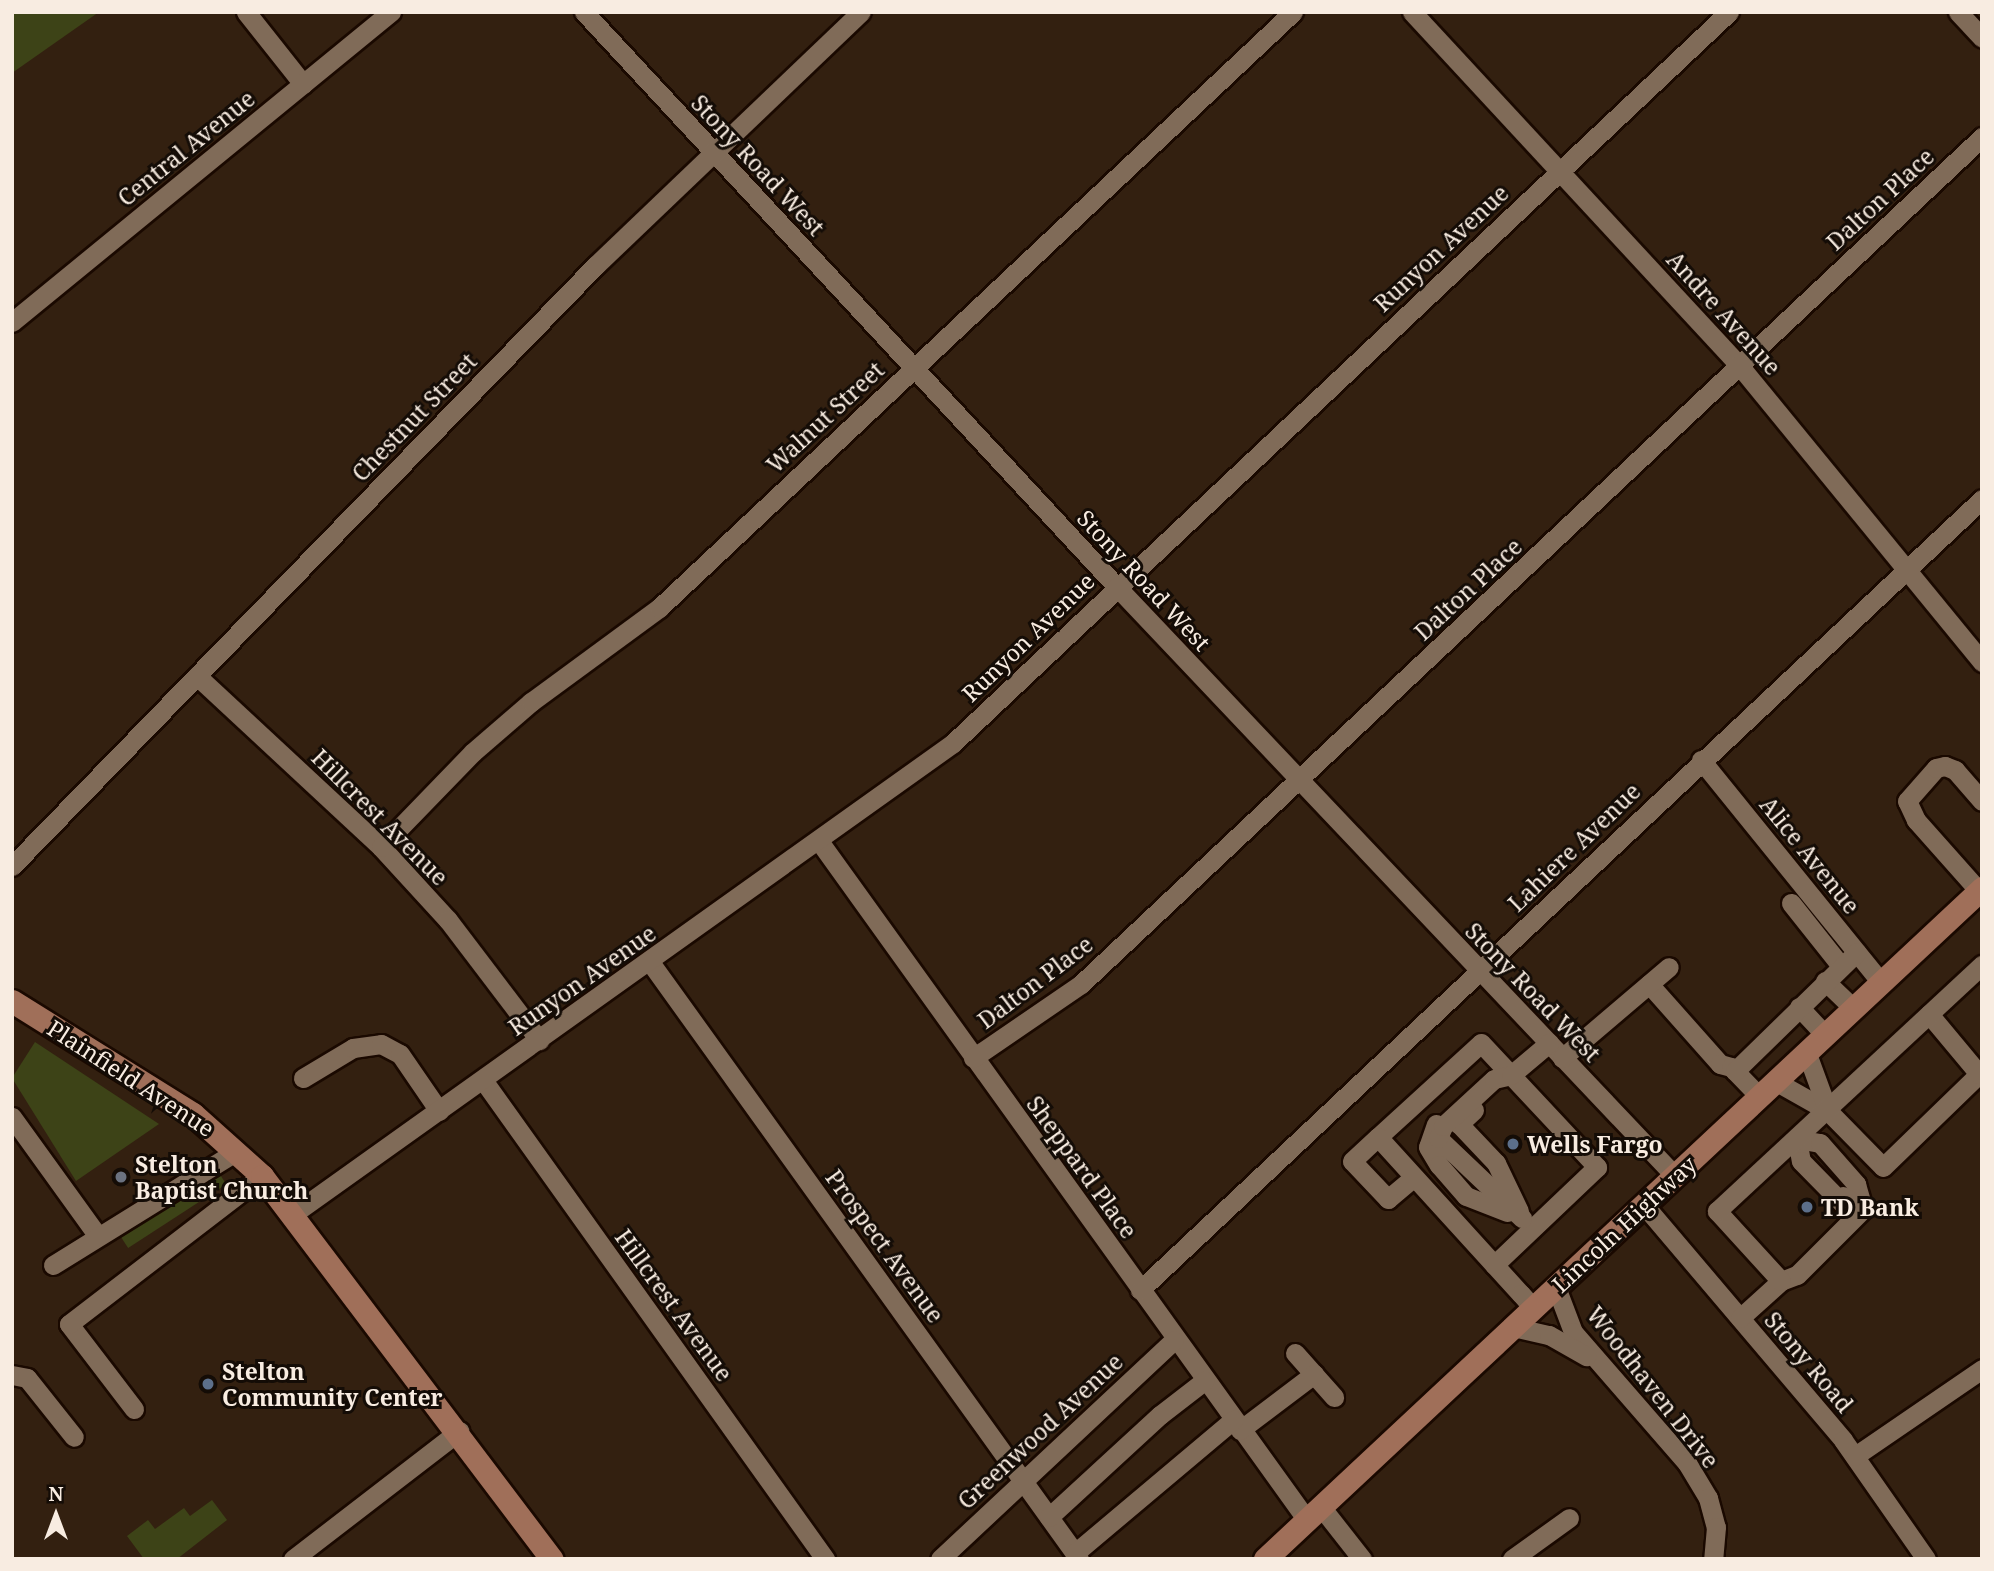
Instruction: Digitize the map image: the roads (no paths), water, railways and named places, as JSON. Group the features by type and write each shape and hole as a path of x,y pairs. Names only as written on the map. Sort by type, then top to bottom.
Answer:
{"main road":[{"name":"Lincoln Highway","path":"1265,1559 1980,890"},
{"name":"Plainfield Avenue","path":"12,1001 155,1088 237,1151 293,1214 552,1559"}],"street":[{"path":"246,12 303,84"},
{"name":"Central Avenue","path":"12,321 391,12"},
{"name":"Stony Road West","path":"584,12 711,153 914,367 1116,587 1674,1175"},
{"name":"Chestnut Street","path":"12,866 596,265 861,12"},
{"name":"Walnut Street","path":"382,847 473,752 531,702 659,608 1293,12"},
{"name":"Andre Avenue","path":"1412,12 1561,169 1739,365 1982,662"},
{"name":"Runyon Avenue","path":"293,1214 650,962 953,743 1729,12"},
{"path":"1958,12 1982,38"},
{"name":"Dalton Place","path":"972,1058 1081,984 1982,137"},
{"name":"Lahiere Avenue","path":"1140,1290 1904,568 1982,499"},
{"name":"Hillcrest Avenue","path":"197,676 382,847 448,919 539,1040"},
{"name":"Alice Avenue","path":"1701,760 1880,981"},
{"path":"1980,890 1916,820 1907,802 1936,768 1945,766 1955,770 1982,801"},
{"name":"Sheppard Place","path":"819,841 1236,1425 1314,1514 1362,1559"},
{"path":"1791,903 1841,966"},
{"path":"1735,1071 1857,952"},
{"name":"Prospect Avenue","path":"650,962 1077,1556"},
{"path":"1781,1281 1717,1211 1828,1111 1982,965"},
{"path":"1527,1223 1466,1196 1428,1147 1430,1131 1501,1072 1555,1051 1669,967"},
{"path":"1825,981 1852,1007"},
{"path":"1649,984 1720,1064 1767,1088 1828,1111"},
{"path":"1799,1007 1824,1034"},
{"path":"1806,1051 1828,1111 1883,1167 1979,1074 1929,1014"},
{"path":"1414,1177 1388,1199 1352,1161 1481,1043 1501,1072 1597,1167 1527,1223 1494,1265"},
{"path":"303,1078 353,1048 381,1044 400,1054 439,1111"},
{"path":"1501,1072 1492,1091 1459,1124 1496,1163 1527,1223"},
{"path":"1501,1072 1443,1126 1438,1138 1527,1223"},
{"name":"Hillcrest Avenue","path":"483,1080 825,1559"},
{"path":"12,1117 97,1234"},
{"path":"1378,1137 1533,1308"},
{"path":"1797,1139 1837,1190 1863,1209"},
{"path":"1797,1139 1801,1161 1842,1208 1863,1209"},
{"path":"52,1265 97,1234 113,1230 237,1151"},
{"path":"134,1409 69,1324 262,1177"},
{"name":"Stony Road","path":"1644,1205 1855,1456 1926,1559"},
{"path":"1740,1318 1781,1281 1797,1275 1863,1209"},
{"name":"Woodhaven Drive","path":"1556,1287 1573,1332 1686,1463 1708,1498 1716,1527 1713,1559"},
{"path":"1513,1327 1549,1335 1599,1363"},
{"name":"Greenwood Avenue","path":"940,1559 1174,1340"},
{"path":"1295,1353 1334,1396"},
{"path":"1855,1456 1982,1369"},
{"path":"1077,1556 1236,1425 1314,1374"},
{"path":"12,1375 27,1378 74,1437"},
{"path":"1049,1517 1160,1415 1204,1381"},
{"path":"293,1559 459,1432"},
{"path":"1512,1559 1569,1518"}],"place":[{"name":"Wells Fargo","path":"1513,1144"},
{"name":"Stelton Baptist Church","path":"121,1177"},
{"name":"TD Bank","path":"1807,1207"},
{"name":"Stelton Community Center","path":"208,1384"}]}
